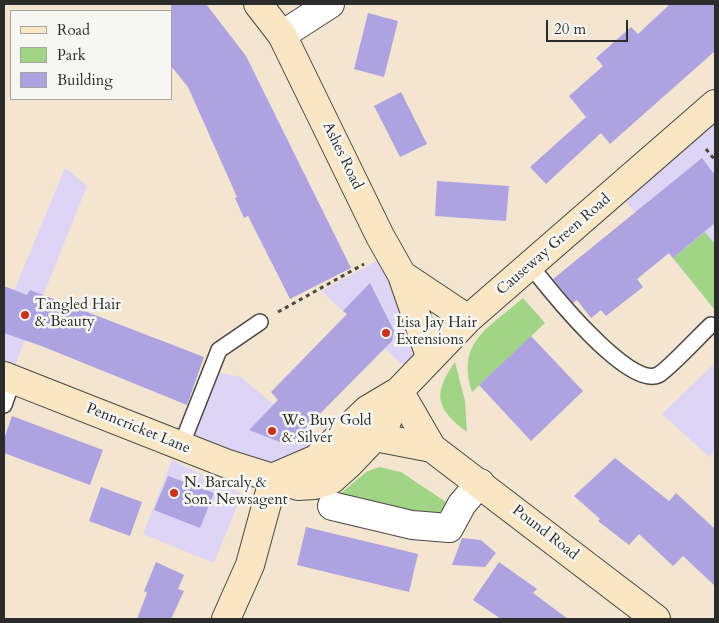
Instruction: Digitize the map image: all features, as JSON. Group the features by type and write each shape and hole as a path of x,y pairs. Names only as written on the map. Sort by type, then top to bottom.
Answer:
{"street":[{"name":"Ashes Road","path":"258,4 282,35 380,236 402,275 430,356"},
{"path":"282,35 330,4"},
{"name":"Causeway Green Road","path":"274,477 316,459 367,410 384,413 430,356 468,319 715,104"},
{"name":"Ashes Road","path":"402,275 468,319"},
{"name":"Penncricket Lane","path":"8,378 225,463 274,477"},
{"name":"Pound Road","path":"384,413 420,446 480,482 656,619"},
{"name":"Pound Road","path":"384,413 420,446"},
{"path":"226,619 250,565 274,477"},
{"path":"332,506 412,526 449,528 462,504 480,482"}],"lane":[{"path":"530,265 583,329 627,366 644,377 659,375 711,325"},
{"path":"181,446 219,350 260,322"},
{"path":"4,405 8,378"}],"path":[{"path":"260,322 365,264"}],"shaded area":[{"path":"715,104 715,310 617,191"},
{"path":"65,168 87,186 10,378 4,376 4,315"},
{"path":"390,254 417,301 446,340 413,374 321,291"},
{"path":"715,363 715,451 709,457 662,414"},
{"path":"215,372 241,377 334,456 300,475 186,448"},
{"path":"172,460 242,494 214,563 143,534"}],"green space":[{"path":"705,232 715,244 715,310 673,258"},
{"path":"523,298 545,323 472,392 468,375 468,360 472,348 488,327"},
{"path":"455,362 465,401 467,432 449,416 441,400 443,383"},
{"path":"379,467 401,472 449,504 439,518 333,500 366,472"}],"building":[{"path":"171,4 206,4 246,56 351,268 290,299 248,216 244,218 235,198 237,197 188,87 172,67"},
{"path":"670,4 715,4 715,51 610,144 601,133 546,184 530,167 586,117 569,96 603,66 596,58 631,27 638,34"},
{"path":"368,13 398,21 384,77 354,69"},
{"path":"401,92 427,144 400,157 374,106"},
{"path":"702,158 715,175 715,223 673,258 669,253 637,279 643,287 606,316 601,310 591,318 577,300 573,303 553,279"},
{"path":"437,181 509,186 506,221 435,216"},
{"path":"370,283 394,331 392,341 293,441 285,444 249,430 278,400 271,392 347,314 343,311"},
{"path":"4,286 27,295 30,290 204,357 187,405 44,347 4,333"},
{"path":"531,336 583,391 531,441 479,385"},
{"path":"12,416 103,450 90,485 4,453 4,439"},
{"path":"615,458 669,501 676,493 715,529 715,586 683,556 673,566 639,534 629,545 598,521 600,519 574,496"},
{"path":"168,476 214,493 200,528 154,510"},
{"path":"101,487 142,502 130,536 89,521"},
{"path":"306,527 418,554 409,592 297,565"},
{"path":"462,538 481,540 496,553 485,567 452,565"},
{"path":"156,562 184,575 178,589 184,591 171,619 137,619 147,593 144,591"},
{"path":"499,562 537,589 533,593 568,619 501,619 473,600"}],"place":[{"name":"Tangled Hair & Beauty","path":"25,315"},
{"name":"Lisa Jay Hair Extensions","path":"386,333"},
{"name":"We Buy Gold & Silver","path":"272,431"},
{"name":"N. Barcaly & Son. Newsagent","path":"174,493"}]}
